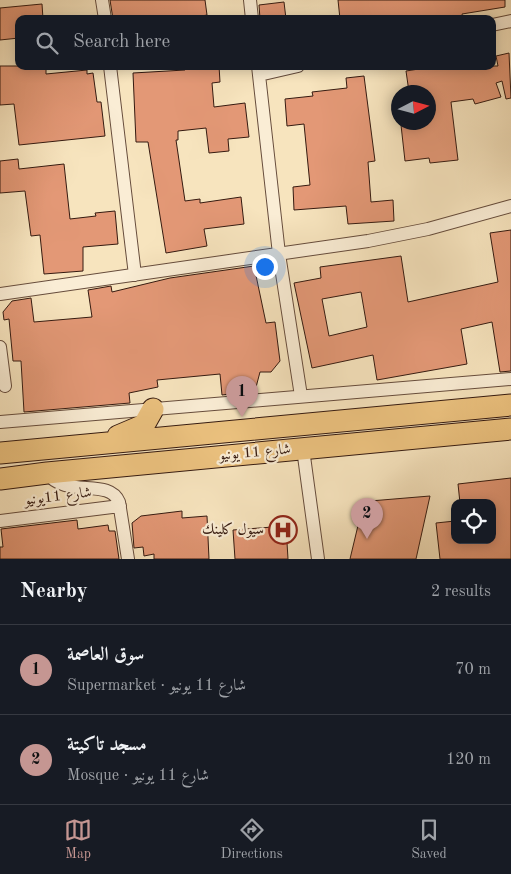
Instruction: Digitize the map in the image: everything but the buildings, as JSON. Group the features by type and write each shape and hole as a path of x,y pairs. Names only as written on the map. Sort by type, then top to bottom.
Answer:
{"highway":[{"name":"شارع 11 يونيو","path":"0,453 511,406"},
{"path":"101,443 144,425 153,409"},
{"name":"شارع 11 يونيو","path":"0,479 511,429"}],"street":[{"path":"102,0 104,15"},
{"path":"250,0 252,15"},
{"path":"496,24 511,21"},
{"path":"110,70 136,275"},
{"path":"258,70 279,254 301,396"},
{"path":"0,294 396,236 511,206"},
{"path":"0,347 5,386"},
{"path":"0,422 511,379"},
{"path":"303,449 318,559"},
{"path":"47,473 63,486 111,491 117,497 128,559"},
{"name":"شارع 11يونيو","path":"0,521 120,506"}],"place":[{"name":"سوق العاصمة","path":"242,417"},
{"name":"سيول كلينك","path":"283,530"},
{"name":"مسجد تاكيتة","path":"367,539"}]}
